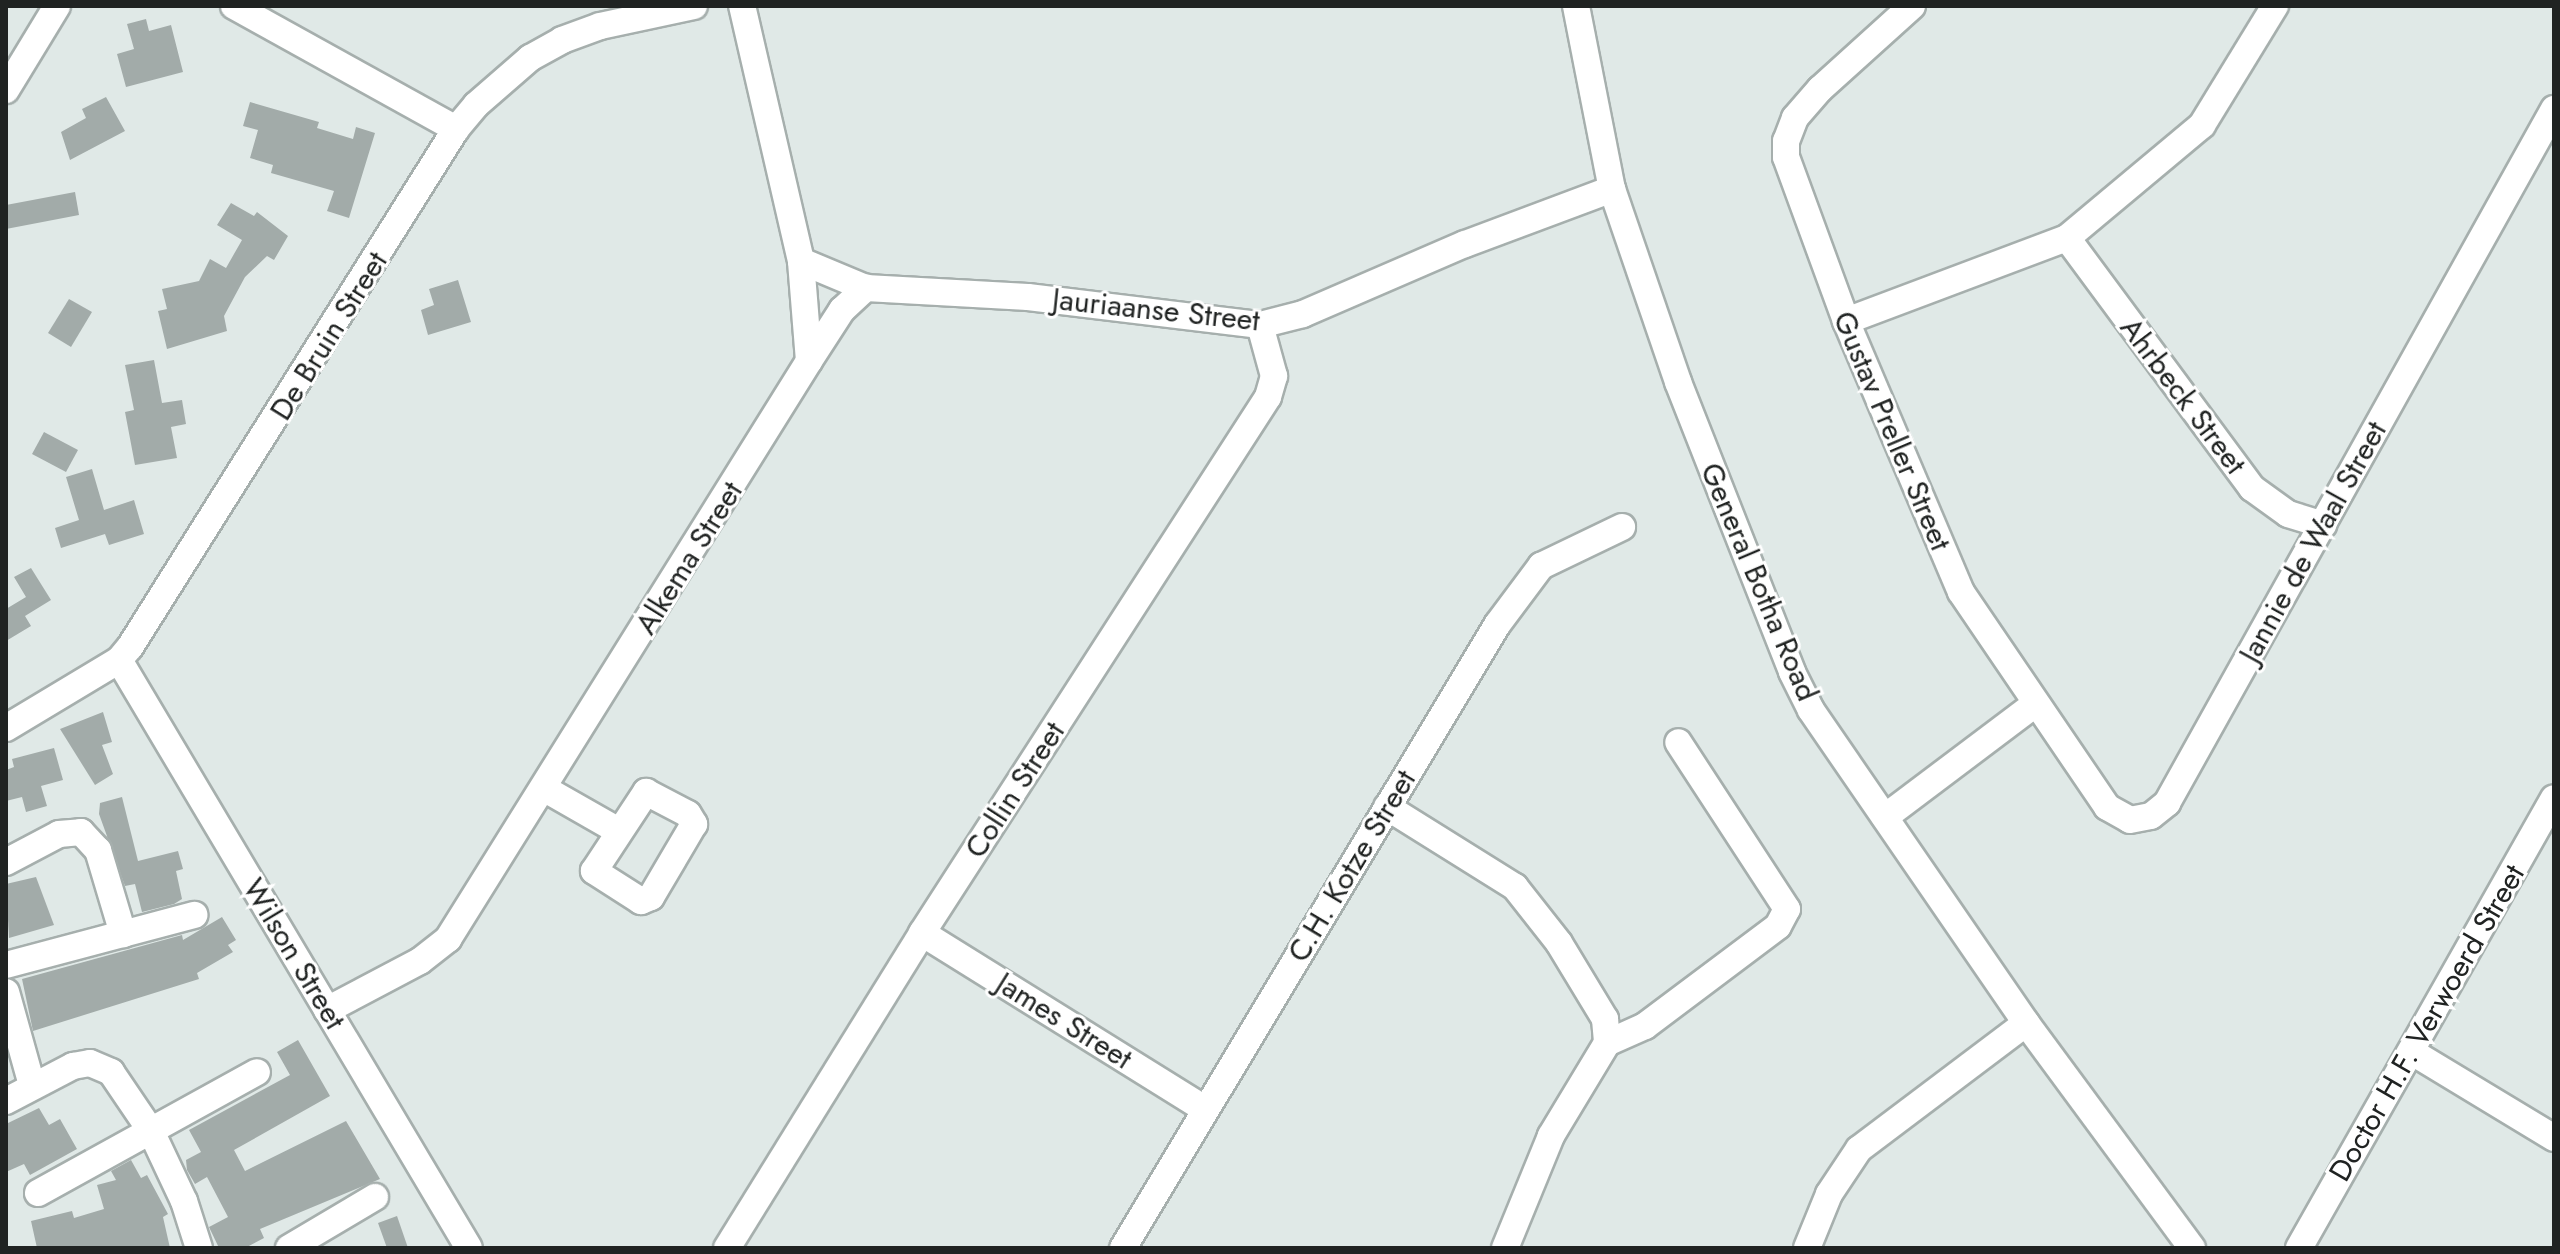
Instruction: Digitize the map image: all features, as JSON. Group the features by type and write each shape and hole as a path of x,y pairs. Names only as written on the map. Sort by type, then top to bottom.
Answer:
{"street":[{"path":"6,90 57,6"},
{"path":"234,6 456,129"},
{"name":"De Bruin Street","path":"6,728 119,660 155,612 456,129 511,74 562,40 600,26 694,6"},
{"path":"742,6 801,261 809,361"},
{"name":"General Botha Road","path":"1576,6 1612,189 1678,382 1777,639 1811,710 2026,1023 2192,1248"},
{"name":"Gustav Preller Street","path":"1912,6 1820,89 1795,118 1786,141 1786,157 1846,321 1961,592 2035,704"},
{"path":"1846,321 2067,238 2202,125 2275,6"},
{"name":"Jannie de Waal Street","path":"2035,704 2116,816 2141,819 2157,813 2323,525 2554,109"},
{"name":"Jauriaanse Street","path":"801,261 866,288 1028,297 1260,325 1303,314 1465,244 1612,189"},
{"name":"Ahrbeck Street","path":"2067,238 2252,488 2288,514 2323,525"},
{"path":"809,361 842,310 866,288"},
{"name":"Collin Street","path":"727,1248 922,933 1268,397 1274,376 1260,325"},
{"name":"Alkema Street","path":"327,1010 420,961 448,939 545,789 809,361"},
{"name":"C.H. Kotze Street","path":"1123,1248 1524,585 1559,556 1622,527"},
{"name":"Wilson Street","path":"119,660 469,1248"},
{"path":"1885,817 2035,704"},
{"path":"1505,1248 1551,1136 1607,1043 1657,1017 1778,926 1787,909 1678,742"},
{"path":"545,789 617,830"},
{"name":"Doctor H.F. Verwoerd Street","path":"2299,1248 2554,798"},
{"path":"1387,807 1489,867 1533,907 1601,1007 1607,1043"},
{"path":"6,862 59,834 81,832 98,850 123,934"},
{"path":"6,965 194,915"},
{"name":"James Street","path":"922,933 1205,1109"},
{"path":"6,992 32,1085"},
{"path":"1807,1248 1829,1194 1859,1149 2026,1023"},
{"path":"2412,1052 2554,1138"},
{"path":"6,1101 32,1085 90,1063 111,1072 151,1131 184,1201 199,1248"},
{"path":"38,1193 257,1072"},
{"path":"289,1248 375,1197"}],"building":[{"path":"146,19 149,31 171,25 183,72 126,87 117,54 134,49 127,24"},
{"path":"106,97 125,131 70,160 61,132 86,118 82,109"},
{"path":"250,102 319,122 317,128 353,139 356,127 375,133 349,218 327,211 334,191 271,173 273,165 250,158 258,130 243,126"},
{"path":"75,192 79,215 6,229 6,205"},
{"path":"231,203 254,216 257,212 288,236 274,260 267,256 245,277 224,316 227,331 167,349 158,311 167,309 162,289 199,281 210,259 226,268 242,240 217,225"},
{"path":"458,280 471,322 428,335 421,310 434,305 429,289"},
{"path":"69,299 92,312 71,347 48,333"},
{"path":"154,360 162,403 182,400 186,424 171,427 177,458 135,465 125,412 134,410 125,365"},
{"path":"44,432 78,450 66,472 32,454"},
{"path":"92,469 104,510 134,500 144,534 109,545 105,534 61,548 55,528 79,520 66,477"},
{"path":"31,568 51,600 25,616 31,626 6,641 6,609 26,597 14,577"},
{"path":"103,712 112,742 102,745 113,774 95,785 60,729"},
{"path":"54,748 63,780 41,786 47,806 26,812 22,797 6,801 6,770 14,767 12,759"},
{"path":"122,797 138,861 178,851 183,869 176,871 182,899 174,904 142,912 135,884 125,886 99,814 100,803"},
{"path":"36,877 54,925 9,938 6,884"},
{"path":"222,917 236,940 228,945 233,952 197,973 199,979 33,1031 22,979 182,935 183,940"},
{"path":"298,1040 330,1096 234,1150 245,1171 346,1121 380,1179 260,1229 264,1238 245,1248 219,1248 209,1227 228,1217 207,1177 195,1184 187,1170 186,1160 201,1152 189,1130 290,1075 277,1052"},
{"path":"39,1108 49,1125 60,1119 77,1149 30,1175 24,1164 6,1172 6,1124"},
{"path":"131,1160 141,1178 147,1175 168,1214 163,1217 170,1248 37,1248 31,1221 72,1211 74,1218 104,1209 97,1185 116,1180 111,1171"},
{"path":"397,1216 408,1248 387,1248 378,1223"}]}
